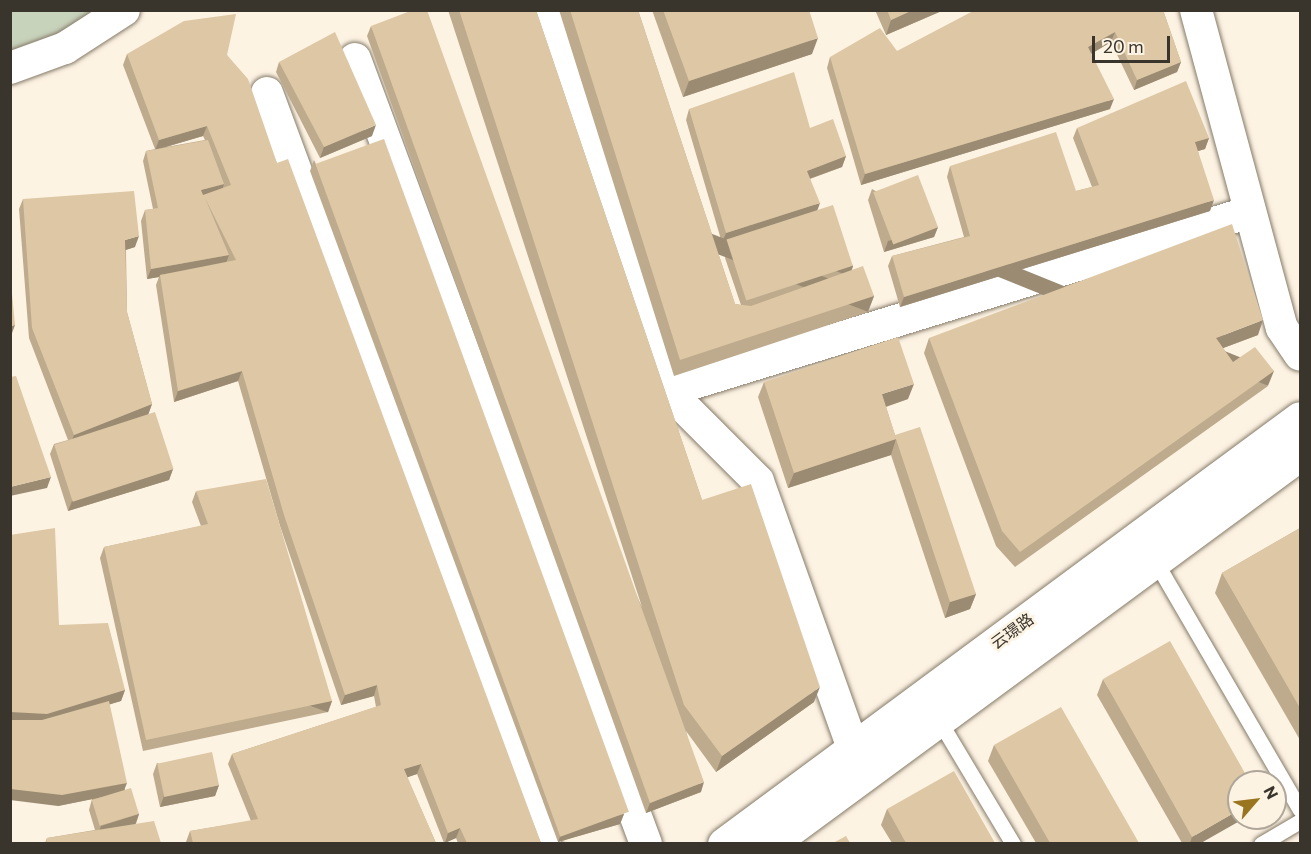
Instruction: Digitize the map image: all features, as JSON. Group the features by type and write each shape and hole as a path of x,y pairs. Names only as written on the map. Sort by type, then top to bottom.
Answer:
{"street":[{"path":"10,68 65,48 124,10"},
{"path":"547,10 668,391 758,481 853,748"},
{"path":"1196,10 1282,328 1300,355"},
{"path":"355,59 646,843"},
{"path":"267,93 545,843"},
{"path":"668,391 1250,212"},
{"name":"云璟路","path":"770,843 931,707 1147,548 1300,418"},
{"name":"云璟路","path":"1147,548 1300,454"},
{"name":"云璟路","path":"724,843 853,748 931,707"}],"lane":[{"path":"1147,548 1300,810"},
{"path":"931,707 1013,843"},
{"path":"1261,843 1300,820"}],"green space":[{"path":"11,11 124,11 11,68"}],"building":[{"path":"413,10 427,10 704,782 650,803 371,26"},
{"path":"459,10 536,10 702,500 751,484 820,687 722,756 684,705"},
{"path":"570,10 638,10 735,304 751,306 863,266 874,296 680,360"},
{"path":"663,10 809,10 818,38 689,81"},
{"path":"887,10 913,10 891,20"},
{"path":"975,10 1163,10 1181,62 1137,80 1115,32 1088,47 1114,99 865,174 830,57 880,28 897,51"},
{"path":"236,14 227,55 248,79 277,163 288,159 541,843 467,843 460,828 448,833 421,764 404,769 436,843 193,843 190,831 258,819 232,754 381,705 377,685 345,695 284,515 242,371 178,391 160,275 236,260 205,198 229,255 151,269 145,210 158,208 146,151 208,140 224,184 201,190 203,195 231,185 207,126 159,140 127,54 184,21"},
{"path":"335,32 376,125 324,147 279,62"},
{"path":"794,72 810,128 833,119 846,156 807,171 820,203 726,233 689,109"},
{"path":"1186,81 1209,138 1195,142 1214,200 904,297 892,256 970,236 950,166 1056,132 1076,191 1099,185 1077,128"},
{"path":"384,139 629,812 560,837 315,164"},
{"path":"918,175 938,227 893,244 873,192"},
{"path":"134,191 139,236 125,240 127,312 152,404 74,435 32,328 23,199"},
{"path":"833,205 853,266 746,300 726,240"},
{"path":"1232,224 1263,320 1216,338 1233,362 1255,347 1274,371 1020,552 1002,531 929,338"},
{"path":"10,273 15,325 10,326"},
{"path":"898,337 914,384 882,394 895,435 920,427 976,594 950,602 896,439 794,473 764,382"},
{"path":"16,376 51,477 10,487 10,377"},
{"path":"155,412 174,469 73,502 54,445"},
{"path":"266,479 332,701 146,740 104,547 208,524 196,491"},
{"path":"55,528 59,625 108,623 125,690 47,714 10,712 10,535"},
{"path":"1300,528 1300,708 1222,573"},
{"path":"1170,641 1243,770 1227,770 1227,817 1192,837 1103,679"},
{"path":"109,701 127,783 62,795 10,789 10,720 42,720"},
{"path":"1061,707 1139,843 1050,843 994,745"},
{"path":"212,752 219,785 164,797 157,764"},
{"path":"954,771 995,843 906,843 887,809"},
{"path":"131,788 139,814 100,826 92,800"},
{"path":"154,821 161,843 46,843 47,838"},
{"path":"846,836 850,843 833,843"}]}
